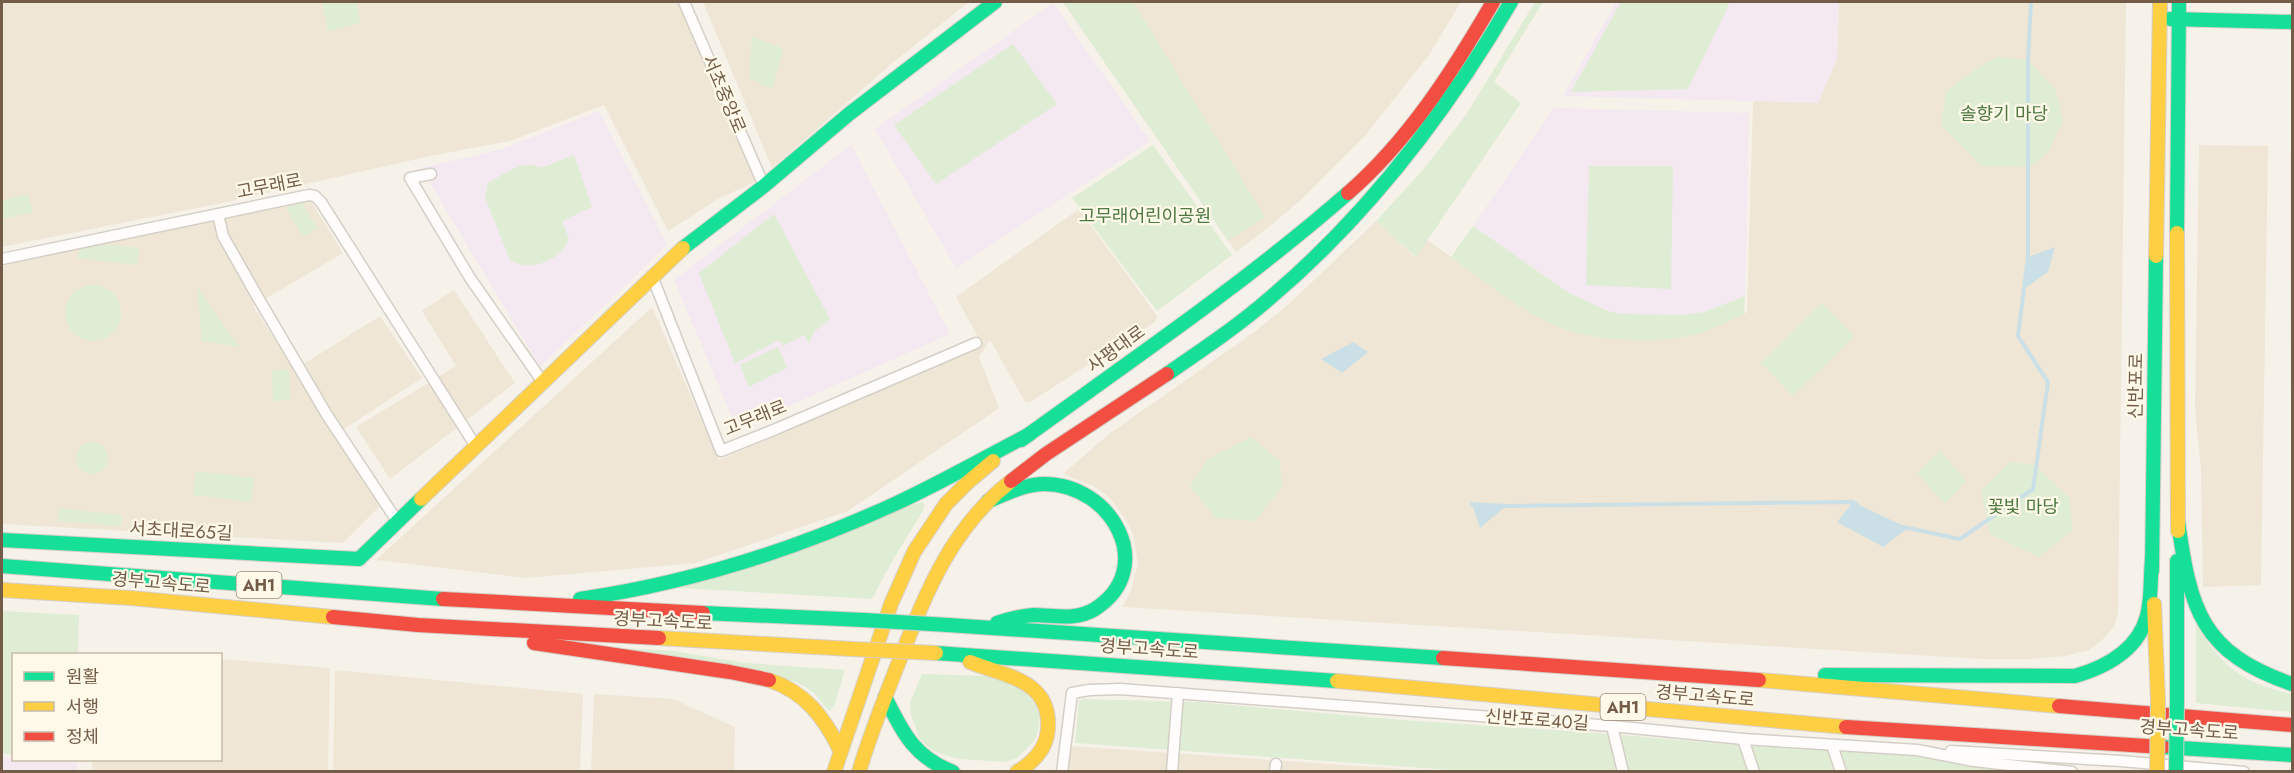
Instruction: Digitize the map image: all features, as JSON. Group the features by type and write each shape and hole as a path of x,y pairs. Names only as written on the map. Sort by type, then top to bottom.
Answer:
{"main road":[{"path":"397,520 677,252 764,186 849,114 995,2"},
{"name":"사평대로","path":"834,771 893,595 917,543 948,500 962,486 1130,359 1236,285 1306,230 1372,172 1435,94 1465,50 1493,2"},
{"path":"864,769 885,697 937,569 964,527 988,501 1027,468 1235,326 1270,298 1324,248 1433,124 1477,62 1512,2"},
{"name":"신반포로","path":"2157,771 2158,701 2152,560 2160,2"},
{"path":"2176,771 2177,140 2180,2"},
{"path":"2160,19 2292,22"},
{"path":"518,604 604,596 645,589 727,568 840,527 897,503 1030,434"},
{"path":"982,627 1023,616 1060,617 1087,613 1099,606 1115,589 1123,572 1125,557 1119,531 1109,513 1096,500 1075,490 1042,484 1026,486 988,501"},
{"name":"서초대로65길","path":"2,540 359,558 397,520"},
{"path":"2178,521 2188,583 2194,604 2204,625 2223,646 2242,661 2265,675 2292,684"},
{"path":"1708,675 2075,676 2087,673 2119,656 2140,633 2147,613 2152,560"},
{"name":"경부고속도로","path":"2,566 518,604 982,627 1708,675 2292,725"},
{"name":"경부고속도로","path":"2,590 131,598 418,625 954,654 1282,676 1806,724 2292,755"},
{"path":"418,625 777,682 797,692 813,706 829,727 840,750"},
{"path":"954,654 982,667 1022,680 1035,689 1044,701 1049,721 1045,742 1036,759 1017,771"},
{"path":"885,697 907,739 918,753 928,762 953,771"}],"street":[{"name":"서초중앙로","path":"684,2 764,186"},
{"path":"432,174 410,178 470,278 542,381"},
{"name":"고무래로","path":"397,520 327,415 257,297 223,236 218,214 309,195 315,196 321,202 475,445"},
{"path":"2,259 218,214"},
{"name":"고무래로","path":"652,276 721,451 976,343"},
{"name":"신반포로40길","path":"1062,771 1072,693 1120,689 1611,726 1832,746 1917,750 1974,761 2042,770 2072,771"},
{"path":"1172,771 1178,693"},
{"path":"1611,726 1623,771"},
{"path":"1743,739 1754,771"},
{"path":"1832,746 1841,771"},
{"path":"1917,750 2121,761 2244,771"}],"shaded area":[{"path":"2,2 684,2 761,179 718,199 668,231 604,105 510,141 435,155 222,203 2,247"},
{"path":"703,2 969,2 895,61 772,168"},
{"path":"1063,2 1461,2 1429,55 1364,137 1304,197 1236,252"},
{"path":"1616,2 1839,2 1837,59 1818,103 1563,96"},
{"path":"1839,2 2126,2 2118,613 2114,627 2103,639 2089,650 2065,656 1982,659 1122,607 1130,593 1138,563 1133,534 1109,497 1093,486 1063,474 1109,434 1253,333 1289,304 1376,221 1415,257 1427,240 1505,295 1556,326 1701,333 1747,312 1753,101 1818,103 1837,59"},
{"path":"1053,3 1150,141 956,268 875,129"},
{"path":"1554,108 1749,113 1745,296 1704,312 1684,315 1623,314 1608,311 1569,293 1473,226"},
{"path":"599,111 667,245 540,367 421,168 499,150"},
{"path":"851,145 950,334 737,429 674,280"},
{"path":"2199,145 2268,146 2261,585 2203,587 2201,470 2195,409"},
{"path":"2292,153 2292,640 2290,154"},
{"path":"304,190 343,253 253,306 294,370 380,316 422,378 344,429 379,507 343,543 2,524 2,266"},
{"path":"1079,209 1157,316 1155,322 1030,402 1025,402 990,340 979,357 999,408 848,511 696,563 526,578 376,560 652,307 719,460 972,352 978,337 956,297"},
{"path":"2055,247 2048,272 2024,289 2028,257"},
{"path":"454,290 515,383 390,479 356,427 456,366 422,311"},
{"path":"1353,342 1368,352 1342,373 1321,359"},
{"path":"1853,502 1908,528 1883,547 1837,522"},
{"path":"1472,504 1506,506 1480,528"},
{"path":"222,659 330,668 328,771 92,771 92,761 222,761"},
{"path":"335,670 583,694 580,771 333,771"},
{"path":"594,694 673,699 735,727 734,771 591,771"},
{"path":"1070,746 1433,771 1068,772"},
{"path":"2,758 12,758 12,761 77,761 77,771 2,771"}],"green space":[{"path":"322,2 357,2 360,23 328,31"},
{"path":"1063,2 1133,2 1265,217 1228,241"},
{"path":"1535,2 1543,2 1494,82 1521,103 1416,257 1376,221 1422,171 1466,115"},
{"path":"1621,2 1730,2 1688,89 1571,92"},
{"path":"752,36 783,49 772,89 749,78"},
{"path":"1013,44 1057,104 936,184 894,125"},
{"name":"솔향기 마당","path":"1997,57 2028,60 2055,89 2063,120 2048,152 2029,167 1981,166 1941,125 1946,92 1970,73"},
{"name":"고무래어린이공원","path":"1153,145 1232,255 1157,311 1072,198"},
{"path":"574,155 592,207 562,221 569,239 559,253 552,258 535,265 518,264 510,260 485,197 488,183 521,166 534,165 541,168"},
{"path":"1589,166 1673,166 1671,289 1586,285"},
{"path":"28,194 33,212 2,219 2,201"},
{"path":"300,200 317,228 303,237 286,208"},
{"path":"774,214 830,319 814,332 809,344 804,335 783,346 779,340 735,363 699,273"},
{"path":"1473,226 1569,293 1608,311 1623,314 1684,315 1704,312 1745,296 1744,314 1703,332 1669,339 1628,340 1569,331 1527,311 1451,257"},
{"path":"81,242 139,248 137,265 78,258"},
{"path":"88,285 98,285 113,293 119,302 121,313 119,324 113,333 98,341 88,341 77,336 70,329 65,318 65,308 70,297 77,290"},
{"path":"197,287 239,347 202,341"},
{"path":"1822,303 1854,336 1793,396 1761,363"},
{"path":"778,347 787,368 749,387 740,365"},
{"path":"272,370 289,370 290,400 273,401"},
{"path":"1251,437 1280,461 1282,487 1255,521 1216,518 1190,486 1208,459"},
{"path":"92,442 103,447 108,458 103,469 92,474 81,469 76,458 81,447"},
{"path":"1940,451 1966,481 1945,504 1917,473"},
{"name":"꽃빛 마당","path":"2010,462 2035,465 2069,498 2073,530 2039,557 1990,534 1981,491"},
{"path":"196,471 254,478 251,502 193,495"},
{"path":"924,502 924,509 872,599 661,587 902,506"},
{"path":"59,508 122,515 121,526 58,521"},
{"path":"2,611 79,615 78,653 12,653 12,754 2,753"},
{"path":"2196,621 2213,649 2234,670 2260,685 2292,694 2292,712 2196,703"},
{"path":"625,648 674,651 746,663 845,670 834,706 829,711 813,692 796,682"},
{"path":"922,674 989,676 1017,684 1035,704 1040,715 1035,740 1017,758 1005,762 960,759 930,749 919,738 911,715 910,703"},
{"path":"1082,699 1196,702 1738,745 1888,753 2027,771 1479,772 1075,743 1079,701"}],"waterway":[{"path":"1903,527 1960,539 2033,489 2048,382 2018,336 2028,257 2028,60 2031,2"},
{"path":"1472,504 1506,506 1853,502 1857,505"}],"traffic: fast":[{"path":"683,248 764,186 849,114 995,2"},
{"path":"1167,374 1220,338 1258,308 1306,266 1340,232 1372,197 1432,123 1511,2"},
{"path":"2177,233 2179,2"},
{"path":"2170,19 2292,22"},
{"path":"1021,440 1229,290 1348,193"},
{"path":"2152,571 2156,256"},
{"path":"580,599 702,574 820,536 914,495 1030,434"},
{"path":"988,501 1037,484 1069,488 1090,498 1107,513 1119,532 1125,552 1123,573 1114,592 1088,613 1073,616 1033,615 997,623"},
{"path":"2,540 359,559 421,499"},
{"path":"2178,521 2188,579 2195,603 2205,624 2219,642 2237,658 2261,672 2292,684"},
{"path":"1825,675 2075,676 2087,672 2109,662 2128,648 2143,628 2150,602 2152,560"},
{"path":"2177,561 2177,702"},
{"path":"2,566 443,599"},
{"path":"703,613 864,620"},
{"path":"864,620 948,625"},
{"path":"948,625 1443,658"},
{"path":"936,653 1337,681"},
{"path":"885,697 904,733 919,751 928,759 953,772"},
{"path":"2176,772 2177,702"},
{"path":"2163,747 2292,755"}],"traffic: slow":[{"path":"2156,256 2160,2"},
{"path":"2177,233 2178,531"},
{"path":"421,499 683,248"},
{"path":"834,772 891,604 914,552 946,504 993,461"},
{"path":"859,772 876,720 907,642 941,566 971,521 989,500 1011,481"},
{"path":"2,590 131,598 333,617"},
{"path":"2154,604 2158,701"},
{"path":"659,638 852,649"},
{"path":"852,649 936,653"},
{"path":"970,662 1023,682 1042,699 1047,712 1048,728 1045,742 1034,759 1017,772"},
{"path":"769,680 793,691 812,707 840,750"},
{"path":"1759,680 2059,706"},
{"path":"1337,681 1846,727"},
{"path":"2157,772 2158,701"}],"traffic: jam":[{"path":"1348,193 1370,173 1410,128 1462,54 1493,2"},
{"path":"1011,481 1046,454 1167,374"},
{"path":"443,599 703,613"},
{"path":"333,617 418,625 659,638"},
{"path":"534,643 730,672 769,680"},
{"path":"1443,658 1759,680"},
{"path":"2059,706 2292,725"},
{"path":"1846,727 2163,747"}]}
